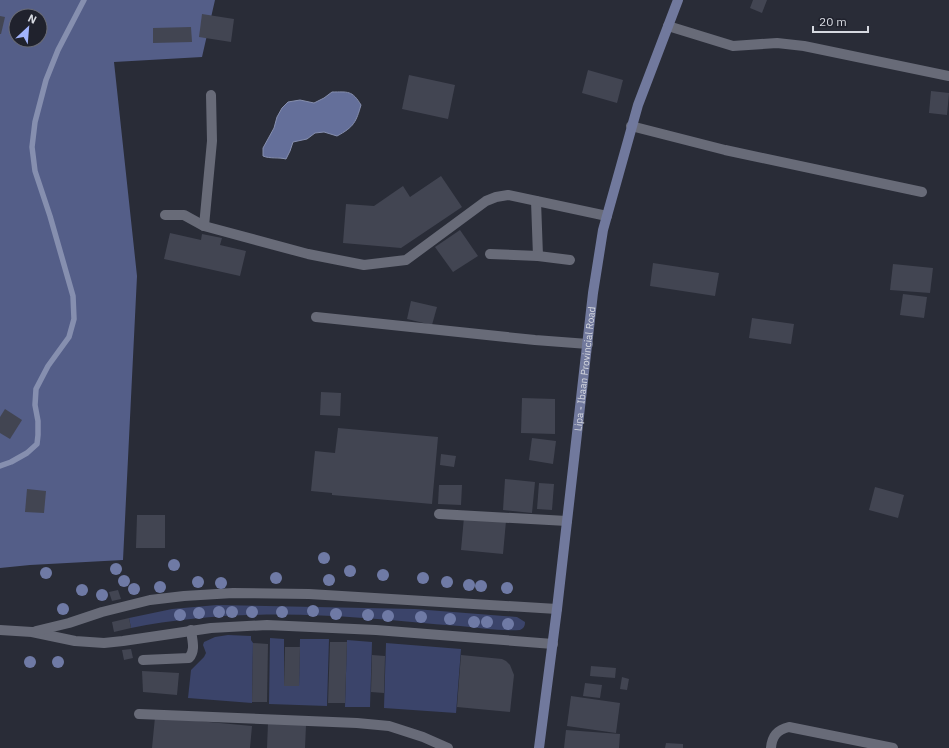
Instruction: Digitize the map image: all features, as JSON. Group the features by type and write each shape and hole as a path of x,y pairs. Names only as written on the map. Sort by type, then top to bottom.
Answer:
{"main road":[{"name":"Lipa - Ibaan Provincial Road","path":"540,748 593,293 603,230 631,126 678,0"}],"street":[{"path":"668,26 733,46 777,43 804,46 949,76"},
{"path":"204,226 212,141 211,95"},
{"path":"631,126 725,150 922,192"},
{"path":"165,215 184,215 204,226 308,254 364,265 406,260 486,201 496,197 508,195 607,216"},
{"path":"536,201 538,256"},
{"path":"490,254 538,256 570,260"},
{"path":"316,317 535,340 588,344"},
{"path":"439,514 567,521"},
{"path":"32,632 57,627 102,612 145,601 184,596 233,593 309,594 557,609"},
{"path":"0,630 32,632 75,641 104,643 191,630 232,626 267,625 376,630 553,644"},
{"path":"143,660 189,658 193,654 194,649 191,630"},
{"path":"139,714 357,723 388,726 423,737 448,748"},
{"path":"771,748 772,740 780,729 789,727 893,748"}],"shaded area":[{"path":"0,0 215,0 202,57 114,62 137,276 123,560 0,568"},
{"path":"332,92 352,94 361,105 358,116 351,127 337,136 324,132 315,133 307,139 293,142 286,159 263,156 263,148 274,128 277,117 282,108 288,102 300,100 314,103"},
{"path":"217,605 415,609 517,617 525,623 523,628 520,630 505,630 334,616 247,615 189,619 131,628 129,618 172,609"},
{"path":"228,635 251,636 253,643 252,703 188,698 191,670 206,653 203,645 204,642 215,637"},
{"path":"270,638 284,639 284,686 299,686 300,639 329,639 327,706 269,704"},
{"path":"347,640 372,642 370,707 345,707"},
{"path":"386,643 461,649 456,713 384,708"}],"building":[{"path":"753,0 767,0 762,13 750,8"},
{"path":"202,14 234,19 231,42 199,37"},
{"path":"0,16 5,17 1,34 0,34"},
{"path":"191,27 192,42 153,43 153,28"},
{"path":"588,70 623,80 617,103 582,93"},
{"path":"409,75 455,85 448,119 402,109"},
{"path":"931,91 949,93 947,115 929,113"},
{"path":"441,176 462,207 401,248 343,243 346,204 374,206 403,186 410,197"},
{"path":"460,230 478,256 453,272 435,247"},
{"path":"170,233 201,240 202,234 222,238 220,245 246,251 240,276 164,259"},
{"path":"653,263 719,273 715,296 650,286"},
{"path":"893,264 933,268 930,293 890,290"},
{"path":"903,294 927,297 924,318 900,315"},
{"path":"411,301 437,307 432,325 407,319"},
{"path":"752,318 794,324 791,344 749,338"},
{"path":"321,392 341,393 340,416 320,415"},
{"path":"522,398 555,399 555,434 521,433"},
{"path":"5,409 22,420 10,439 0,433 0,417"},
{"path":"338,428 438,437 432,504 332,495 332,493 311,491 315,451 335,453"},
{"path":"532,438 556,441 553,464 529,460"},
{"path":"441,454 456,456 454,467 440,465"},
{"path":"505,479 535,482 532,513 503,510"},
{"path":"539,483 554,484 552,510 537,509"},
{"path":"439,485 462,485 461,505 438,504"},
{"path":"875,487 904,495 898,518 869,510"},
{"path":"27,489 46,491 44,513 25,512"},
{"path":"137,515 165,515 165,548 136,548"},
{"path":"464,517 506,521 503,554 461,550"},
{"path":"118,590 121,599 112,601 109,592"},
{"path":"129,618 131,628 114,632 112,622"},
{"path":"330,642 347,642 345,703 328,703"},
{"path":"253,643 268,644 267,702 252,702"},
{"path":"285,647 300,647 299,686 284,686"},
{"path":"131,649 133,658 124,660 122,650"},
{"path":"372,655 385,656 384,693 371,692"},
{"path":"461,655 502,659 510,665 514,675 510,712 457,707"},
{"path":"591,666 616,668 615,678 590,676"},
{"path":"142,671 179,673 177,695 143,692"},
{"path":"622,677 629,679 627,690 620,689"},
{"path":"585,683 602,685 600,698 583,696"},
{"path":"571,696 620,703 616,733 567,726"},
{"path":"155,717 252,726 250,748 152,748"},
{"path":"268,723 306,725 305,748 267,748"},
{"path":"566,730 620,734 619,748 564,748"},
{"path":"666,743 683,744 683,748 665,748"}],"waterway":[{"path":"0,466 27,453 37,444 38,421 35,405 36,389 48,366 69,337 74,319 73,296 50,216 35,171 32,147 35,122 46,80 58,50 84,0"}]}
